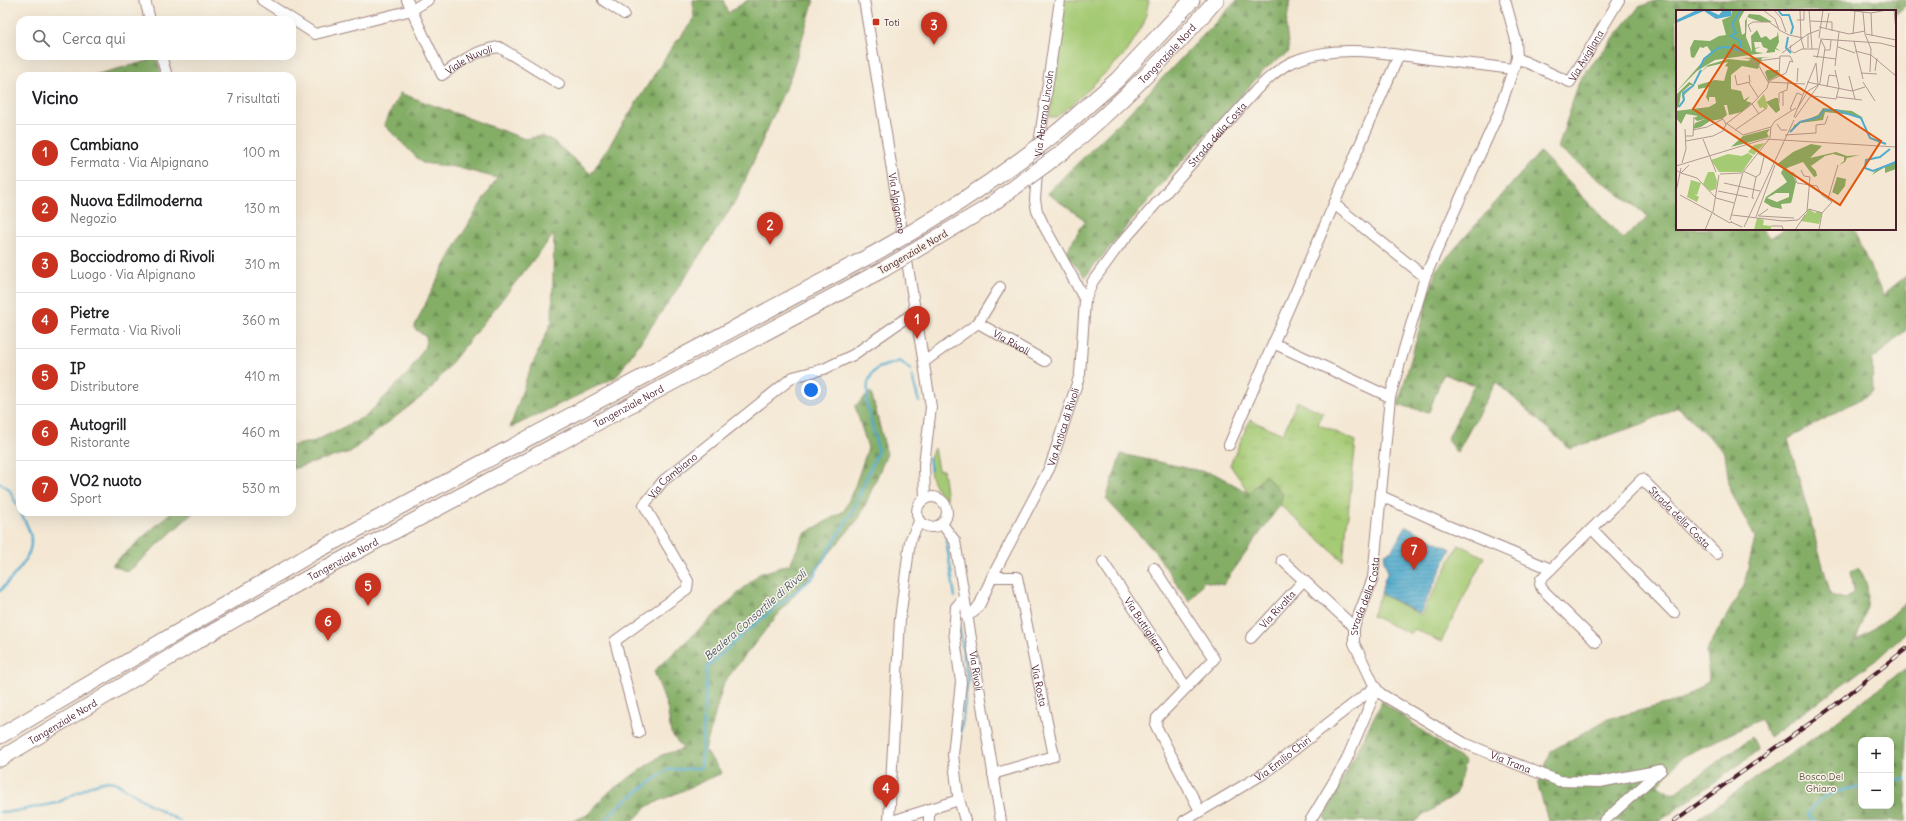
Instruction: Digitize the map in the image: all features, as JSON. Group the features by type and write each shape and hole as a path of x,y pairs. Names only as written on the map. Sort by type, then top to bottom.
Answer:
{"highway":[{"name":"Tangenziale Nord","path":"0,736 313,553 877,252 968,198 1003,174 1061,129 1117,80 1192,0"},
{"name":"Tangenziale Nord","path":"0,759 197,641 313,575 884,270 985,209 1064,151 1139,86 1186,36 1216,0"}],"street":[{"path":"145,0 149,16"},
{"path":"262,0 287,16"},
{"name":"Viale Nuvoli","path":"407,0 442,75 472,55 488,48 499,47 559,84"},
{"path":"296,22 315,34 412,10 428,0"},
{"path":"603,0 624,14"},
{"name":"Via Alpignano","path":"864,0 931,407 925,454 925,474 930,498"},
{"name":"Via Abramo Lincoln","path":"1060,0 1039,144 1034,191 1037,211 1044,226 1085,300"},
{"path":"1505,0 1516,40 1517,58"},
{"name":"Via Avigliana","path":"1517,58 1570,82 1619,0"},
{"name":"Strada della Costa","path":"1085,300 1093,281 1117,248 1257,89 1274,73 1290,63 1322,53 1366,51 1513,69"},
{"path":"1229,445 1399,55"},
{"name":"Strada della Costa","path":"1375,687 1354,644 1354,627 1373,578 1390,397 1425,277 1498,114 1517,58"},
{"path":"162,60 166,72"},
{"path":"1334,204 1425,277"},
{"path":"924,362 978,323 1000,287"},
{"name":"Via Antica di Rivoli","path":"966,616 974,612 980,604 992,577 1050,467 1080,374 1085,300"},
{"name":"Via Cambiano","path":"639,733 615,641 687,589 688,581 644,505 663,481 793,377 824,369 853,355 916,311"},
{"name":"Via Rivoli","path":"978,323 1045,361"},
{"path":"1273,343 1390,397"},
{"name":"Strada della Costa","path":"1596,642 1542,589 1540,584 1541,579 1642,479 1717,554"},
{"path":"1381,496 1446,526 1550,569"},
{"path":"910,548 920,534 937,526 945,520 948,511 944,502 930,498 917,511 920,520 912,535 910,548 900,619 891,821 959,800"},
{"name":"Via Rivoli","path":"920,520 923,524 937,526 955,541 963,599 1001,821"},
{"path":"1592,529 1674,613"},
{"path":"1282,560 1354,627"},
{"name":"Via Buttigliera","path":"1103,562 1186,687"},
{"path":"1154,568 1214,659 1157,718 1156,726 1200,811"},
{"name":"Via Rosta","path":"992,577 1017,577 1054,756 993,774"},
{"name":"Via Rivalta","path":"1251,638 1304,580"},
{"path":"963,599 956,607 954,632 961,682 953,755 959,800 965,821"},
{"path":"1313,819 1346,761 1372,700 1375,687"},
{"name":"Via Trana","path":"1375,687 1381,694 1464,743 1559,781 1600,782 1661,770 1604,821"},
{"name":"Via Emilio Chiri","path":"1184,821 1263,774 1375,687"},
{"path":"929,809 929,821"}],"green space":[{"path":"693,0 723,0 728,13 748,0 814,0 791,75 737,199 672,297 616,377 510,428 527,377 552,321 554,234 429,391 350,452 296,468 296,445 315,441 366,416 409,372 424,348 427,338 414,328 453,251 497,178 455,167 422,163 384,125 400,93 525,139 541,136 552,140 591,174 670,50 694,19"},
{"path":"1065,0 1149,0 1144,23 1127,52 1074,103 1056,117 1049,117 1062,34"},
{"path":"1237,0 1290,0 1286,27 1289,52 1266,68 1172,172 1085,277 1066,253 1085,220 1047,193 1126,116"},
{"path":"1658,0 1906,0 1906,5 1896,14 1896,10 1676,10 1676,230 1761,230 1770,238 1783,230 1853,230 1883,295 1906,276 1906,330 1872,360 1873,392 1788,439 1831,595 1845,599 1854,592 1851,571 1858,568 1867,585 1868,594 1866,613 1855,641 1891,616 1906,602 1906,632 1876,660 1769,737 1761,719 1682,757 1658,785 1673,794 1752,737 1758,751 1660,821 1548,821 1538,785 1551,751 1608,719 1681,700 1709,681 1706,651 1744,586 1755,537 1730,491 1725,453 1678,407 1642,424 1570,449 1496,382 1457,453 1447,440 1474,385 1443,374 1429,412 1398,405 1436,270 1540,152 1623,239 1649,217 1558,148 1580,79 1639,7"},
{"path":"157,60 161,72 105,72"},
{"path":"871,392 887,454 860,517 792,597 724,682 705,750 722,773 648,806 633,821 573,821 587,815 610,791 662,755 683,749 671,733 667,707 654,671 759,574 790,564 804,534 844,511 855,486 868,448 855,406"},
{"path":"1297,401 1323,413 1318,424 1356,441 1343,561 1280,505 1283,494 1265,475 1249,493 1230,465 1250,420 1283,434"},
{"path":"934,448 938,470 943,470 947,500 937,489 931,476 930,462"},
{"path":"1121,454 1215,474 1249,493 1265,475 1283,494 1280,505 1223,585 1204,581 1189,602 1156,553 1106,499"},
{"path":"167,516 190,516 128,572 112,565"},
{"path":"1459,544 1484,557 1441,642 1415,629 1411,634 1372,616 1381,594 1421,615"},
{"name":"Bosco Del Ghiaro","path":"1906,668 1906,821 1695,821 1819,734"},
{"path":"1382,701 1465,762 1456,794 1415,821 1327,821 1324,817"}],"water":[{"path":"1406,526 1451,549 1420,613 1381,594 1384,580 1388,572 1384,561 1385,553 1392,550"}],"waterway":[{"name":"Bealera Consortile di Rivoli","path":"605,821 617,807 667,770 701,768 707,667 741,636 812,578 853,510 878,450 867,404 868,382 872,374 878,368 900,361 911,370"},
{"path":"912,376 919,402"},
{"path":"929,459 931,470"},
{"name":"Bealera Consortile di Rivoli","path":"0,483 9,489 16,503"},
{"name":"Bealera Consortile di Rivoli","path":"0,591 20,568 28,555 31,541 30,534 22,516"},
{"name":"Bealera Consortile di Rivoli","path":"946,539 955,597"},
{"name":"Bealera Consortile di Rivoli","path":"959,625 968,680 959,743"},
{"name":"Bealera Consortile di Rivoli","path":"1894,781 1906,779"},
{"name":"Bealera Consortile di Rivoli","path":"0,812 16,811 57,803 92,785 107,781 115,782 154,807 180,821"},
{"name":"Bealera Consortile di Rivoli","path":"1813,821 1808,814 1819,801 1831,794 1858,788"}],"railway":[{"path":"1674,821 1827,711 1906,649"}],"place":[{"name":"Toti","path":"876,22"},
{"name":"Bocciodromo di Rivoli","path":"934,45"},
{"name":"Nuova Edilmoderna","path":"770,245"},
{"name":"Cambiano","path":"917,339"},
{"name":"VO2 nuoto","path":"1414,570"},
{"name":"IP","path":"368,606"},
{"name":"Autogrill","path":"328,641"},
{"name":"Pietre","path":"886,808"}]}
